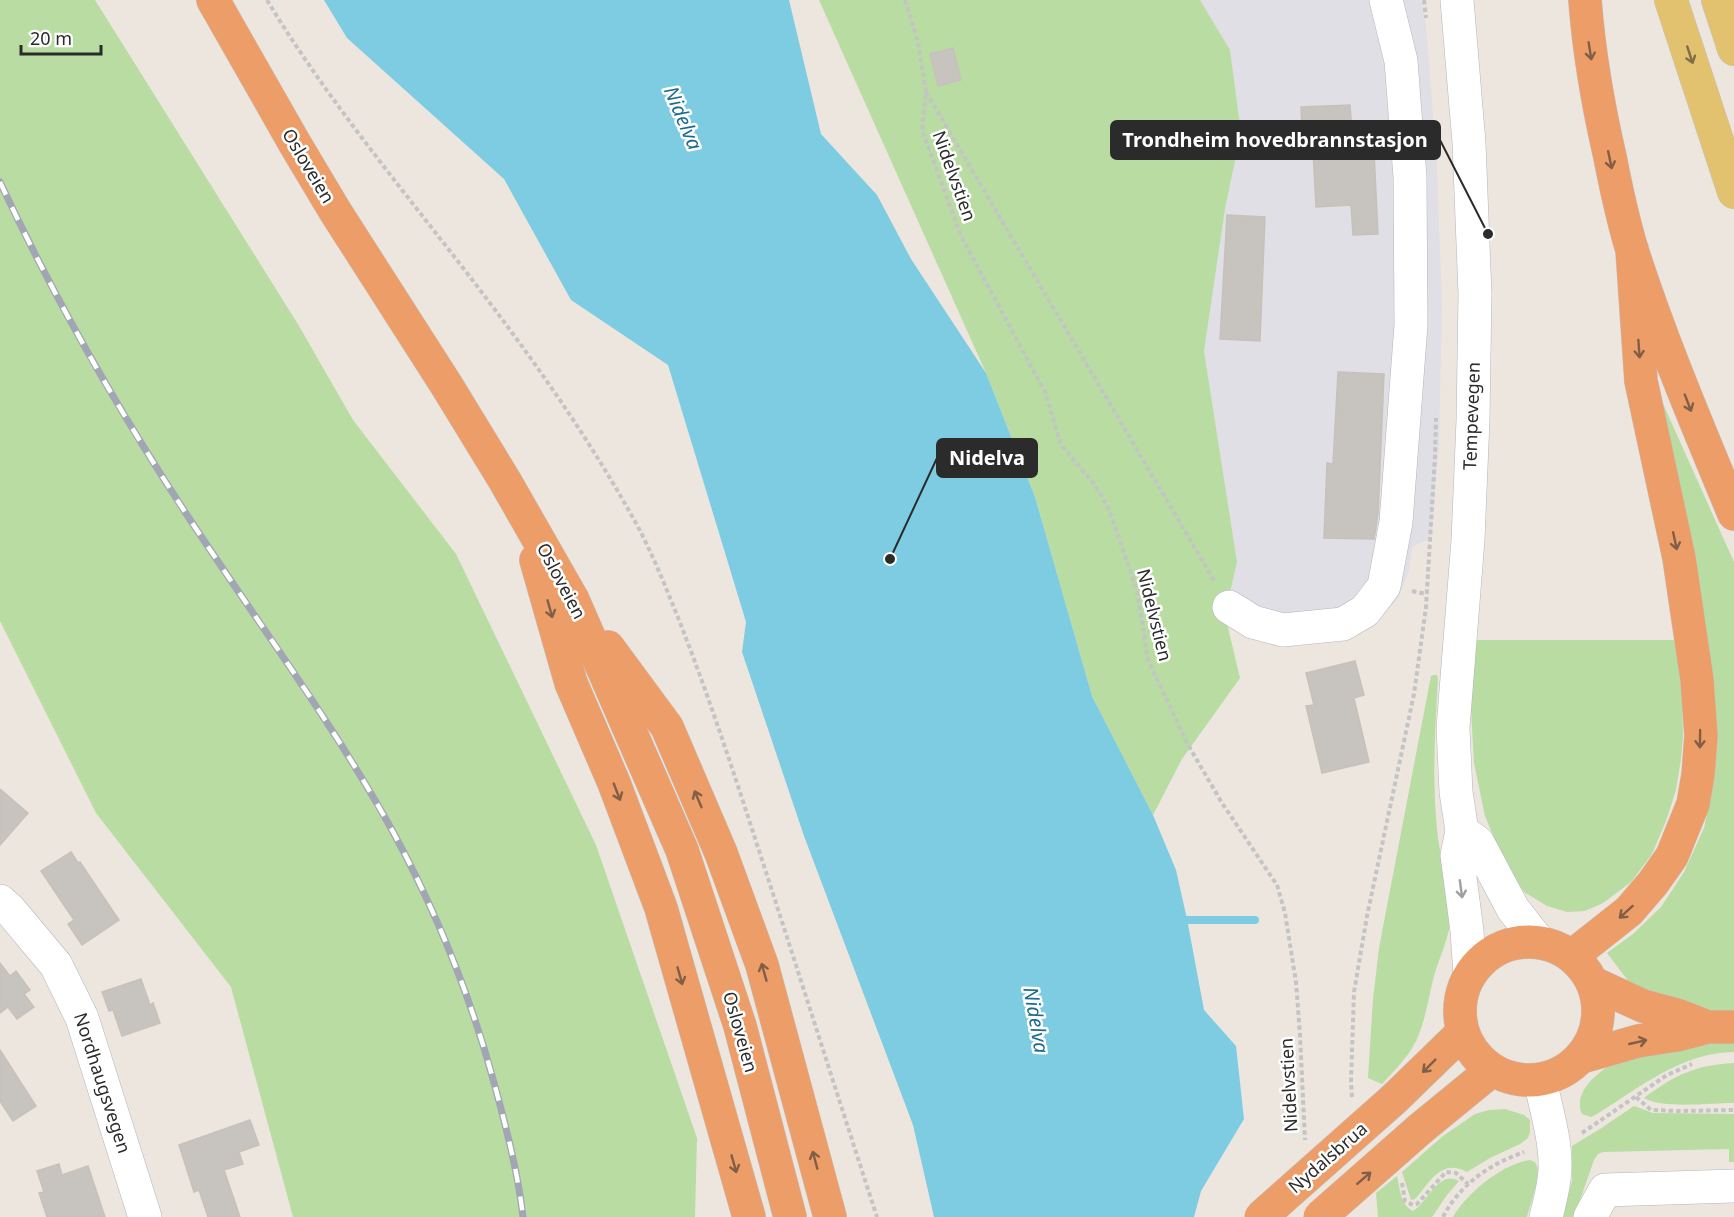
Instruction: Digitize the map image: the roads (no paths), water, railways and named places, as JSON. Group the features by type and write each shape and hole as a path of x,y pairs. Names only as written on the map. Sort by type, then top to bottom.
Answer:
{"highway":[{"name":"Osloveien","path":"213,0 260,85 335,211 447,386 573,600 682,849 740,1026 790,1217"},
{"path":"1585,0 1588,38 1598,102 1632,249 1662,335 1734,514"},
{"path":"1572,956 1629,911 1653,884 1672,856 1693,804 1698,775 1701,736 1697,680 1679,558 1641,381 1632,249"},
{"path":"523,512 571,683 614,783 661,908 749,1217"},
{"path":"573,600 667,727 721,853 762,965 830,1217"},
{"path":"1522,942 1539,942 1557,947 1572,956 1585,969 1598,998 1597,1030 1582,1057 1570,1068 1556,1076 1523,1081 1507,1078 1479,1060 1469,1047 1460,1016 1461,999 1466,982 1476,967 1489,955 1504,946 1522,942"},
{"path":"1593,983 1643,1006 1721,1027"},
{"path":"1582,1057 1638,1041 1721,1027"},
{"name":"Nydalsbrua","path":"1261,1217 1394,1099 1463,1032"},
{"path":"1320,1217 1492,1070"}],"main road":[{"path":"1671,0 1734,192"},
{"path":"1718,0 1734,50"}],"street":[{"path":"1229,607 1253,622 1283,630 1343,624 1365,611 1384,586 1396,522 1411,325 1410,177 1402,73 1386,0"},
{"name":"Tempevegen","path":"1457,0 1470,143 1475,294 1468,540 1454,728 1456,792 1462,831 1457,855 1470,975"},
{"path":"1462,831 1478,843 1513,909 1539,942"},
{"name":"Nordhaugsvegen","path":"0,900 56,965 82,1018 145,1217"},
{"path":"1540,1080 1553,1145 1555,1169 1546,1217"},
{"path":"1590,1217 1605,1190 1734,1186"}],"water":[{"name":"Nidelva","path":"324,0 789,0 821,134 877,195 911,259 986,373 1035,497 1092,696 1153,815 1176,870 1204,1010 1236,1046 1244,1119 1201,1191 1194,1217 934,1217 913,1125 804,836 742,652 746,622 668,365 571,300 504,179 347,38"}],"waterway":[{"path":"1177,920 1255,920"}],"railway":[{"path":"0,182 64,310 136,434 187,515 344,749 408,860 450,952 484,1047 511,1148 523,1217"}],"place":[{"name":"Trondheim hovedbrannstasjon","path":"1488,234"},
{"name":"Nidelva","path":"890,559"}]}
